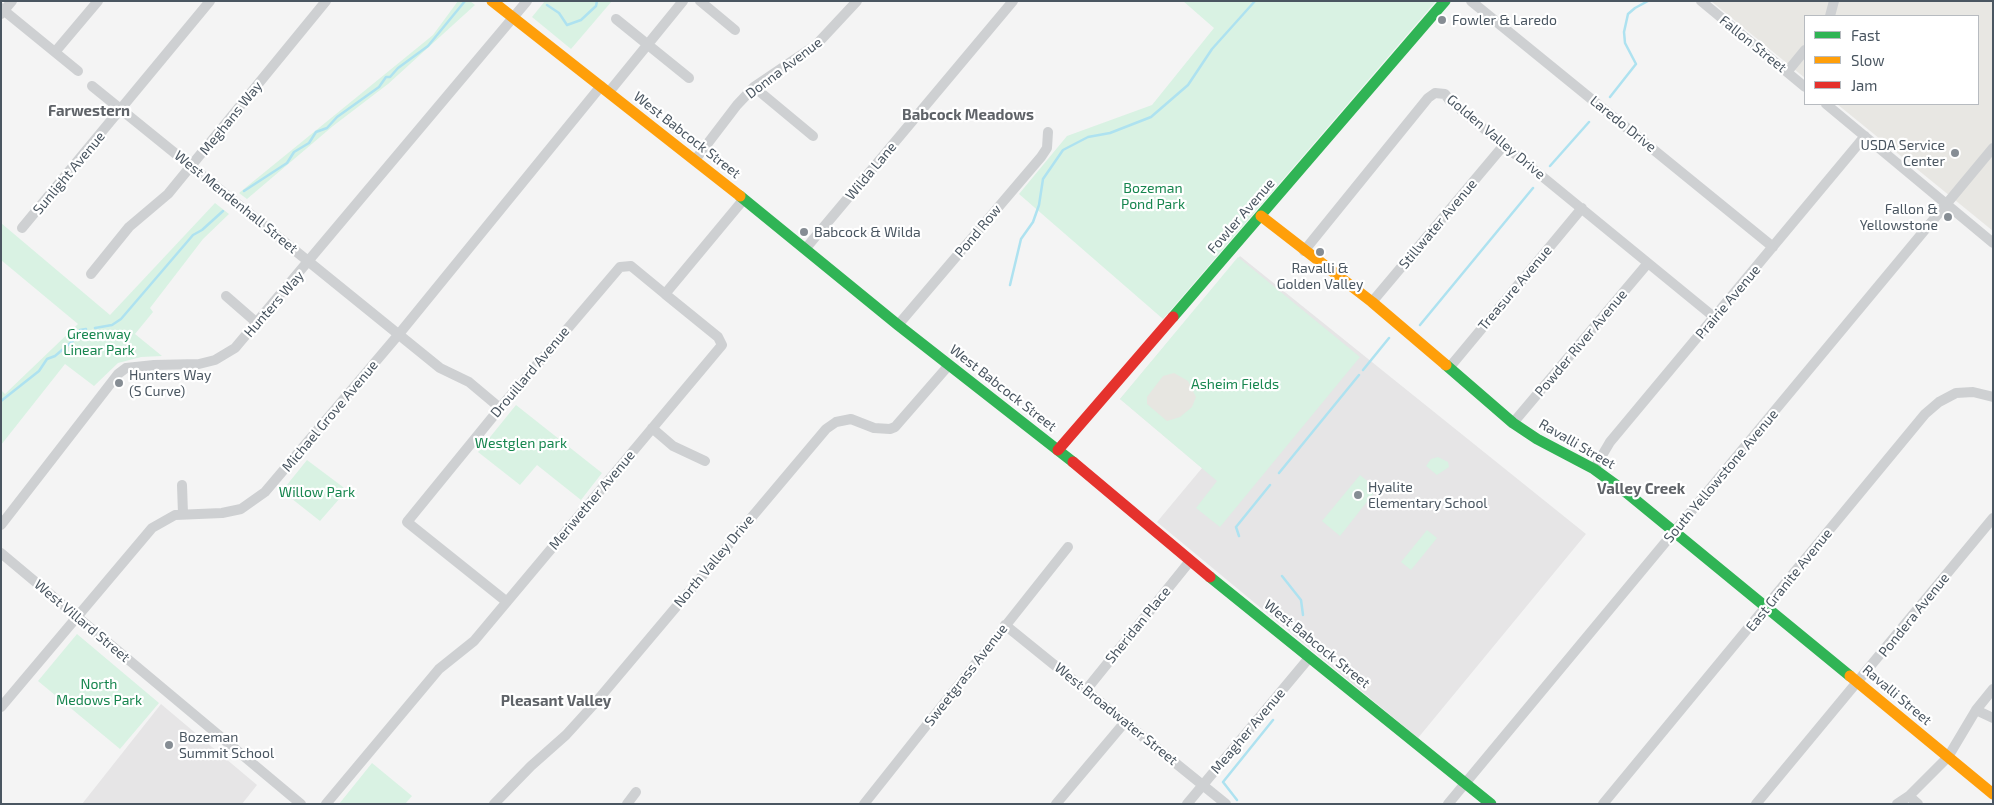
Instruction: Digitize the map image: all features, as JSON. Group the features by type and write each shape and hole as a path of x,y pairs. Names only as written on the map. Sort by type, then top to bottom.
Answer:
{"street":[{"path":"12,1 2,11 78,71"},
{"path":"55,52 98,1"},
{"name":"Sunlight Avenue","path":"22,228 122,110 210,1"},
{"name":"Meghans Way","path":"91,274 129,227 141,215 156,206 191,166 326,1"},
{"name":"West Babcock Street","path":"492,1 806,248 898,325 1058,450 1190,561 1491,804"},
{"name":"Hunters Way","path":"1,525 118,374 126,368 199,364 215,360 235,348 310,262 528,1"},
{"name":"Michael Grove Avenue","path":"1,707 146,534 159,523 183,514 229,512 247,507 256,500 399,334 605,89 648,44 683,1"},
{"path":"700,1 735,30"},
{"name":"Donna Avenue","path":"695,160 737,105 754,87 816,45 857,1"},
{"name":"Wilda Lane","path":"806,248 1013,1"},
{"name":"Fowler Avenue","path":"1058,450 1445,1"},
{"name":"Laredo Drive","path":"1471,1 1773,247"},
{"name":"Fallon Street","path":"1702,1 1804,85"},
{"path":"1830,15 1834,1"},
{"path":"616,19 689,78"},
{"path":"1787,72 1804,51"},
{"name":"West Mendenhall Street","path":"92,86 440,368 469,382 500,408"},
{"path":"754,87 813,136"},
{"name":"Golden Valley Drive","path":"1304,251 1435,92 1446,94 1450,101 1714,317"},
{"path":"1827,105 1993,243"},
{"name":"Pond Row","path":"898,325 1041,157 1047,148 1048,132"},
{"name":"Prairie Avenue","path":"1594,470 1610,442 1866,136"},
{"name":"Stillwater Avenue","path":"1372,302 1504,145"},
{"name":"South Yellowstone Avenue","path":"1448,804 1993,148"},
{"path":"665,294 744,199"},
{"name":"Treasure Avenue","path":"1449,368 1582,208"},
{"name":"Ravalli Street","path":"1261,216 1372,302 1513,423 1537,440 1594,470 1628,493 1993,794"},
{"name":"Powder River Avenue","path":"1513,423 1648,263"},
{"name":"Drouillard Avenue","path":"507,602 407,522 500,408 620,267 631,266 665,294"},
{"name":"Meriwether Avenue","path":"326,804 439,669 465,650 507,602 722,344 718,337 665,294"},
{"path":"226,296 257,323"},
{"name":"North Valley Drive","path":"494,804 531,766 566,735 596,702 826,429 836,422 851,419 874,428 895,428 949,365"},
{"name":"East Granite Avenue","path":"1603,804 1925,414 1939,402 1956,393 1973,392 1993,398"},
{"path":"652,428 673,446 705,461"},
{"path":"182,485 183,514"},
{"name":"Pondera Avenue","path":"1756,804 1993,518"},
{"name":"Sweetgrass Avenue","path":"864,804 1068,547"},
{"name":"West Villard Street","path":"1,553 76,618 301,804"},
{"name":"Sheridan Place","path":"1086,690 1190,561"},
{"name":"West Broadwater Street","path":"1005,626 1226,804"},
{"name":"Meagher Avenue","path":"1187,804 1309,658"},
{"path":"1896,804 1909,796 1948,757 1976,710 1993,689"},
{"path":"1976,710 1993,718"},
{"path":"1056,804 1125,722"},
{"path":"627,804 636,792"},
{"path":"1909,796 1918,804"}],"shaded area":[{"path":"1711,1 1993,1 1993,231 1838,105 1979,105 1979,15 1804,15 1804,77"},
{"name":"Hyalite Elementary School","path":"1240,256 1586,534 1418,738 1157,522 1202,468 1120,399"},
{"name":"Bozeman Summit School","path":"161,704 257,785 242,804 82,804"}],"green space":[{"path":"458,1 470,1 475,5 388,84 333,126 247,199 239,193 433,35"},
{"path":"545,1 612,1 571,49 532,17"},
{"name":"Bozeman Pond Park","path":"1183,1 1436,1 1163,319 1019,194 1067,136 1152,105 1214,28"},
{"name":"Greenway Linear Park","path":"215,203 229,214 203,239 150,308 153,312 135,334 162,356 141,357 118,363 94,386 65,364 1,445 1,390 5,394 78,324 1,260 1,223 110,315"},
{"name":"Asheim Fields","path":"1238,257 1360,357 1220,527 1196,508 1217,481 1120,399"},
{"name":"Westglen park","path":"516,405 602,473 581,500 537,465 520,485 478,452"},
{"path":"1438,457 1448,462 1449,467 1437,475 1426,466 1431,459"},
{"name":"Willow Park","path":"307,460 347,490 320,521 282,491"},
{"path":"1360,475 1377,489 1340,536 1322,521"},
{"path":"1427,530 1437,538 1411,570 1401,562"},
{"name":"North Medows Park","path":"77,634 159,703 120,749 38,681"},
{"path":"372,763 412,796 405,804 339,804"}],"sand":[{"path":"1174,373 1188,381 1196,397 1192,407 1180,417 1167,421 1147,404 1147,397 1163,376"}],"waterway":[{"path":"244,191 287,163 294,152 309,143 316,132 327,128 337,117 379,87 386,77 390,77 398,68 428,46 465,1"},
{"path":"547,5 559,13 567,25 581,20 596,6 597,1"},
{"path":"1010,285 1021,239 1033,222 1039,205 1043,179 1063,150 1088,137 1110,133 1151,117 1188,85 1212,49 1255,1"},
{"path":"1610,97 1636,64 1625,43 1624,32 1628,14 1648,1"},
{"path":"1550,166 1589,122"},
{"path":"1420,325 1533,188"},
{"path":"95,328 112,325 121,319 193,235 202,230 223,211"},
{"path":"1,401 39,371 47,359 55,356 75,339 80,330 86,329"},
{"path":"1363,370 1389,338"},
{"path":"1279,473 1359,375"},
{"path":"1239,536 1236,527 1270,485"},
{"path":"1282,576 1301,600 1303,615"},
{"path":"1237,800 1223,782 1273,720"}],"traffic: fast":[{"path":"1173,317 1445,1"},
{"path":"740,196 898,325 1073,462"},
{"path":"1446,365 1513,423 1537,439 1594,469 1627,493 1850,676"},
{"path":"1210,577 1491,804"}],"traffic: slow":[{"path":"492,1 740,196"},
{"path":"1261,216 1372,302 1446,365"},
{"path":"1850,676 1993,794"}],"traffic: jam":[{"path":"1058,450 1173,317"},
{"path":"1073,462 1210,577"}],"place":[{"name":"Fowler & Laredo","path":"1442,20"},
{"name":"USDA Service Center","path":"1955,153"},
{"name":"Fallon & Yellowstone","path":"1948,217"},
{"name":"Babcock & Wilda","path":"804,232"},
{"name":"Ravalli & Golden Valley","path":"1320,252"},
{"name":"Hunters Way (S Curve)","path":"119,383"},
{"name":"Hyalite Elementary School","path":"1358,495"},
{"name":"Bozeman Summit School","path":"169,745"}],"district":[{"name":"Farwestern","path":"89,111"},
{"name":"Babcock Meadows","path":"968,115"},
{"name":"Valley Creek","path":"1641,489"},
{"name":"Pleasant Valley","path":"556,701"}]}
